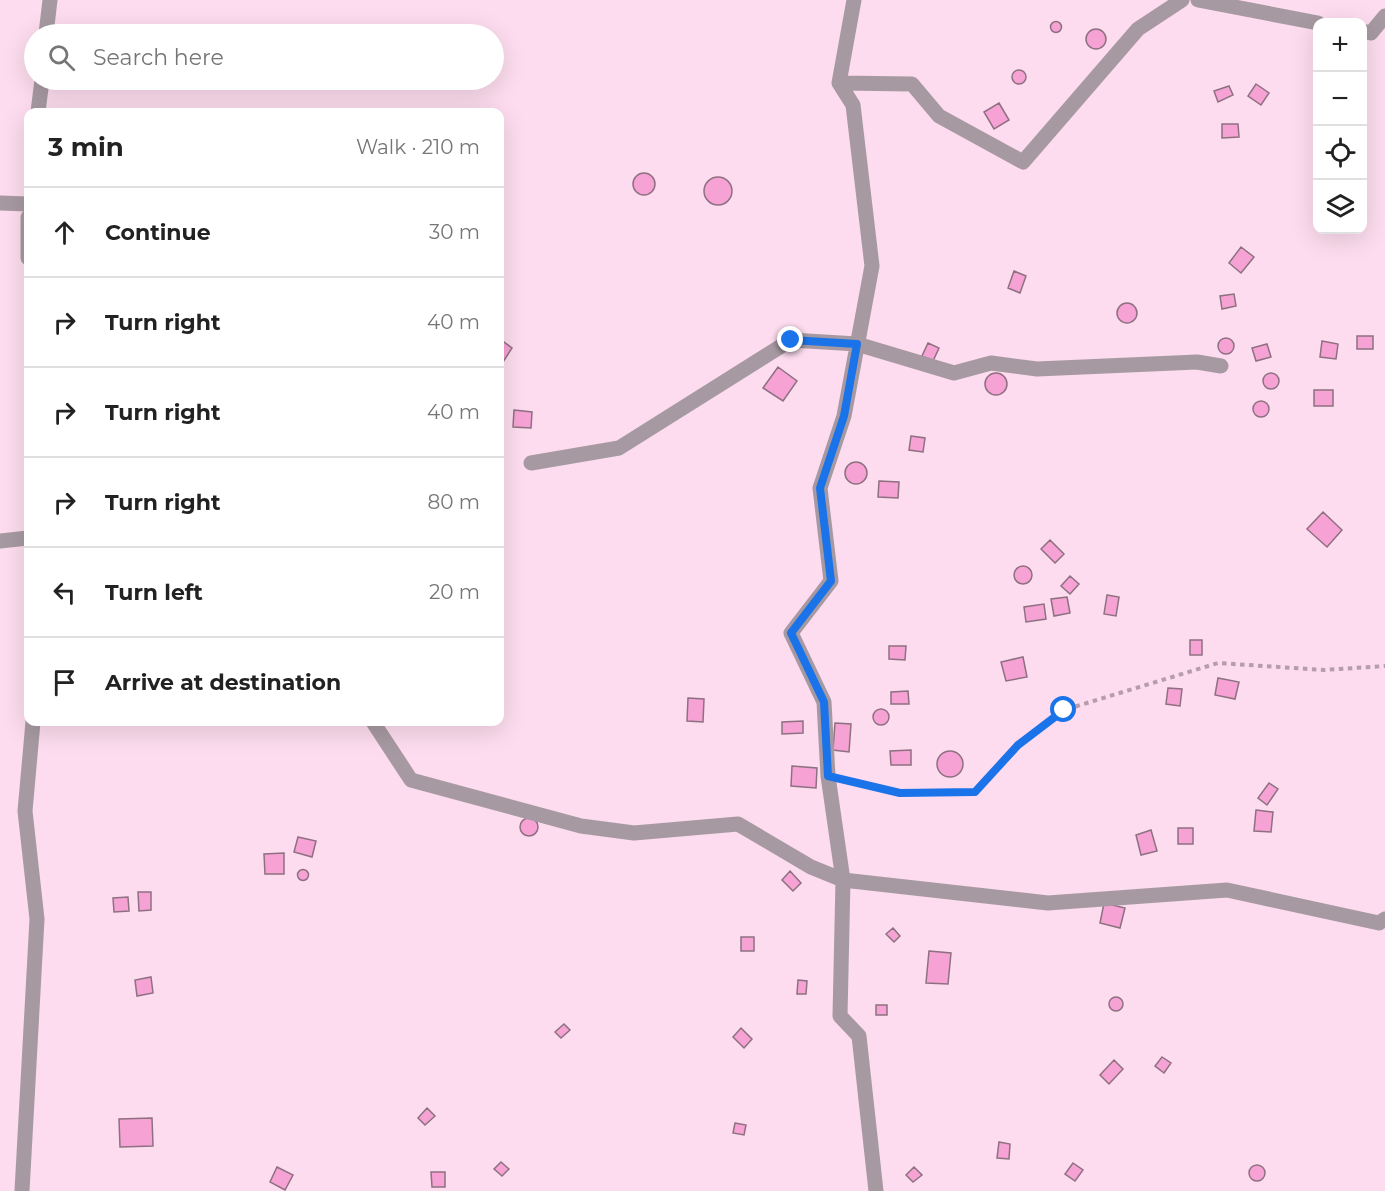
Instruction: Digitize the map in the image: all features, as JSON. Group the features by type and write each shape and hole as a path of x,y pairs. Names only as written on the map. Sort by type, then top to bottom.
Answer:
{"street":[{"path":"47,24 50,0"},
{"path":"854,0 839,83 853,105 872,266 844,416 820,488 831,581 791,633 824,702 828,776 843,880 840,1016 859,1036 876,1191"},
{"path":"839,83 912,84 939,116 1023,162 1138,29 1182,0"},
{"path":"1198,0 1313,22"},
{"path":"1367,32 1371,33 1385,16"},
{"path":"38,108 41,90"},
{"path":"0,203 24,204"},
{"path":"531,463 618,448 791,340 857,344 954,373 991,363 1037,369 1197,362 1221,366"},
{"path":"0,542 24,539"},
{"path":"22,1191 37,919 26,811 33,726"},
{"path":"376,726 411,780 592,828 634,833 738,824 811,867 843,880 1048,903 1227,890 1379,923 1385,919"}],"path":[{"path":"828,776 900,793 975,792 1018,745 1064,710 1218,663 1324,670 1385,666"}],"building":[{"path":"1056,22 1060,23 1060,31 1056,32 1052,31 1051,27 1052,23"},
{"path":"1096,29 1103,32 1106,39 1103,46 1096,49 1089,46 1086,39 1089,32"},
{"path":"1016,70 1022,70 1026,77 1022,84 1016,84 1012,80 1012,74"},
{"path":"1256,84 1269,93 1261,105 1248,96"},
{"path":"1229,86 1233,95 1218,102 1214,91"},
{"path":"999,103 1009,120 994,129 984,112"},
{"path":"1222,124 1238,124 1239,137 1222,138"},
{"path":"640,173 648,173 655,180 655,188 648,195 640,195 633,188 633,180"},
{"path":"718,177 728,181 732,191 728,201 718,205 708,201 704,191 708,181"},
{"path":"1241,247 1254,257 1241,273 1229,263"},
{"path":"1014,271 1026,276 1020,293 1008,288"},
{"path":"1234,294 1236,306 1222,309 1220,296"},
{"path":"1127,303 1134,306 1137,313 1134,320 1127,323 1120,320 1117,313 1120,306"},
{"path":"1357,336 1373,336 1373,349 1357,349"},
{"path":"1226,338 1232,340 1234,346 1232,352 1226,354 1220,352 1218,346 1220,340"},
{"path":"1322,341 1338,344 1336,359 1320,357"},
{"path":"504,342 512,348 504,360"},
{"path":"928,343 939,348 933,361 922,356"},
{"path":"1267,344 1271,357 1256,361 1252,348"},
{"path":"778,367 797,381 783,401 763,388"},
{"path":"992,373 1000,373 1007,380 1007,388 1000,395 992,395 985,388 985,380"},
{"path":"1268,373 1274,373 1279,381 1277,387 1268,389 1263,384 1263,378"},
{"path":"1314,390 1333,390 1333,406 1314,406"},
{"path":"1261,401 1267,403 1269,409 1267,415 1261,417 1255,415 1253,409 1255,403"},
{"path":"514,410 532,412 531,428 513,427"},
{"path":"911,436 925,438 923,452 909,450"},
{"path":"856,462 864,465 867,473 864,481 856,484 848,481 845,473 848,465"},
{"path":"879,481 899,482 898,498 878,497"},
{"path":"1323,512 1342,530 1327,547 1307,529"},
{"path":"1050,540 1064,554 1055,563 1041,549"},
{"path":"1019,566 1027,566 1032,571 1030,582 1019,584 1014,579 1014,571"},
{"path":"1070,576 1079,584 1070,594 1061,586"},
{"path":"1107,595 1119,597 1116,616 1104,614"},
{"path":"1067,597 1070,613 1054,616 1051,599"},
{"path":"1044,604 1046,619 1026,622 1024,607"},
{"path":"1190,640 1202,640 1202,655 1190,655"},
{"path":"889,646 906,646 905,660 889,659"},
{"path":"1023,657 1027,677 1006,681 1001,662"},
{"path":"1218,678 1239,682 1235,699 1215,695"},
{"path":"1168,688 1182,689 1180,706 1166,704"},
{"path":"908,691 909,704 891,704 891,692"},
{"path":"688,698 704,699 703,722 687,721"},
{"path":"881,709 889,717 881,725 873,717"},
{"path":"803,721 803,733 782,734 782,722"},
{"path":"835,723 851,724 849,752 833,750"},
{"path":"911,750 911,765 891,765 890,751"},
{"path":"950,751 959,755 963,764 959,773 950,777 941,773 937,764 941,755"},
{"path":"792,766 817,768 816,788 791,786"},
{"path":"1269,783 1278,789 1267,805 1258,798"},
{"path":"1256,810 1273,812 1271,832 1254,831"},
{"path":"529,818 535,821 538,827 535,833 529,836 523,833 520,827 523,821"},
{"path":"1178,828 1193,828 1193,844 1178,844"},
{"path":"1151,830 1157,851 1141,855 1136,835"},
{"path":"298,837 316,841 312,857 294,852"},
{"path":"284,853 284,874 265,874 264,854"},
{"path":"303,869 309,875 303,881 297,875"},
{"path":"790,871 801,883 793,891 782,880"},
{"path":"138,892 151,892 151,910 139,911"},
{"path":"128,897 129,911 114,912 113,898"},
{"path":"1104,903 1125,908 1120,928 1100,923"},
{"path":"893,928 900,936 894,942 886,934"},
{"path":"741,937 754,937 754,951 741,951"},
{"path":"929,951 951,953 948,984 926,983"},
{"path":"151,977 153,993 137,996 135,980"},
{"path":"798,980 807,981 806,994 797,994"},
{"path":"1116,997 1121,999 1123,1004 1121,1009 1116,1011 1111,1009 1109,1004 1111,999"},
{"path":"876,1005 887,1005 887,1015 876,1015"},
{"path":"564,1024 570,1030 561,1038 555,1032"},
{"path":"741,1028 752,1039 744,1048 733,1037"},
{"path":"1162,1057 1171,1063 1164,1073 1155,1066"},
{"path":"1114,1060 1123,1069 1109,1084 1100,1075"},
{"path":"427,1108 435,1116 425,1125 418,1118"},
{"path":"152,1118 153,1146 120,1147 119,1119"},
{"path":"735,1123 746,1125 744,1135 733,1133"},
{"path":"999,1142 1010,1144 1009,1159 997,1158"},
{"path":"501,1162 509,1169 502,1176 494,1169"},
{"path":"1073,1163 1083,1170 1075,1181 1065,1174"},
{"path":"1257,1165 1263,1167 1265,1173 1263,1179 1257,1181 1251,1179 1249,1173 1251,1167"},
{"path":"277,1167 293,1175 285,1190 270,1182"},
{"path":"914,1167 922,1175 913,1182 906,1175"},
{"path":"431,1172 445,1172 445,1187 432,1187"}],"route":[{"path":"791,340 857,344 844,416 820,488 831,581 791,633 824,702 828,776 900,793 975,792 1018,745 1064,710"}]}
